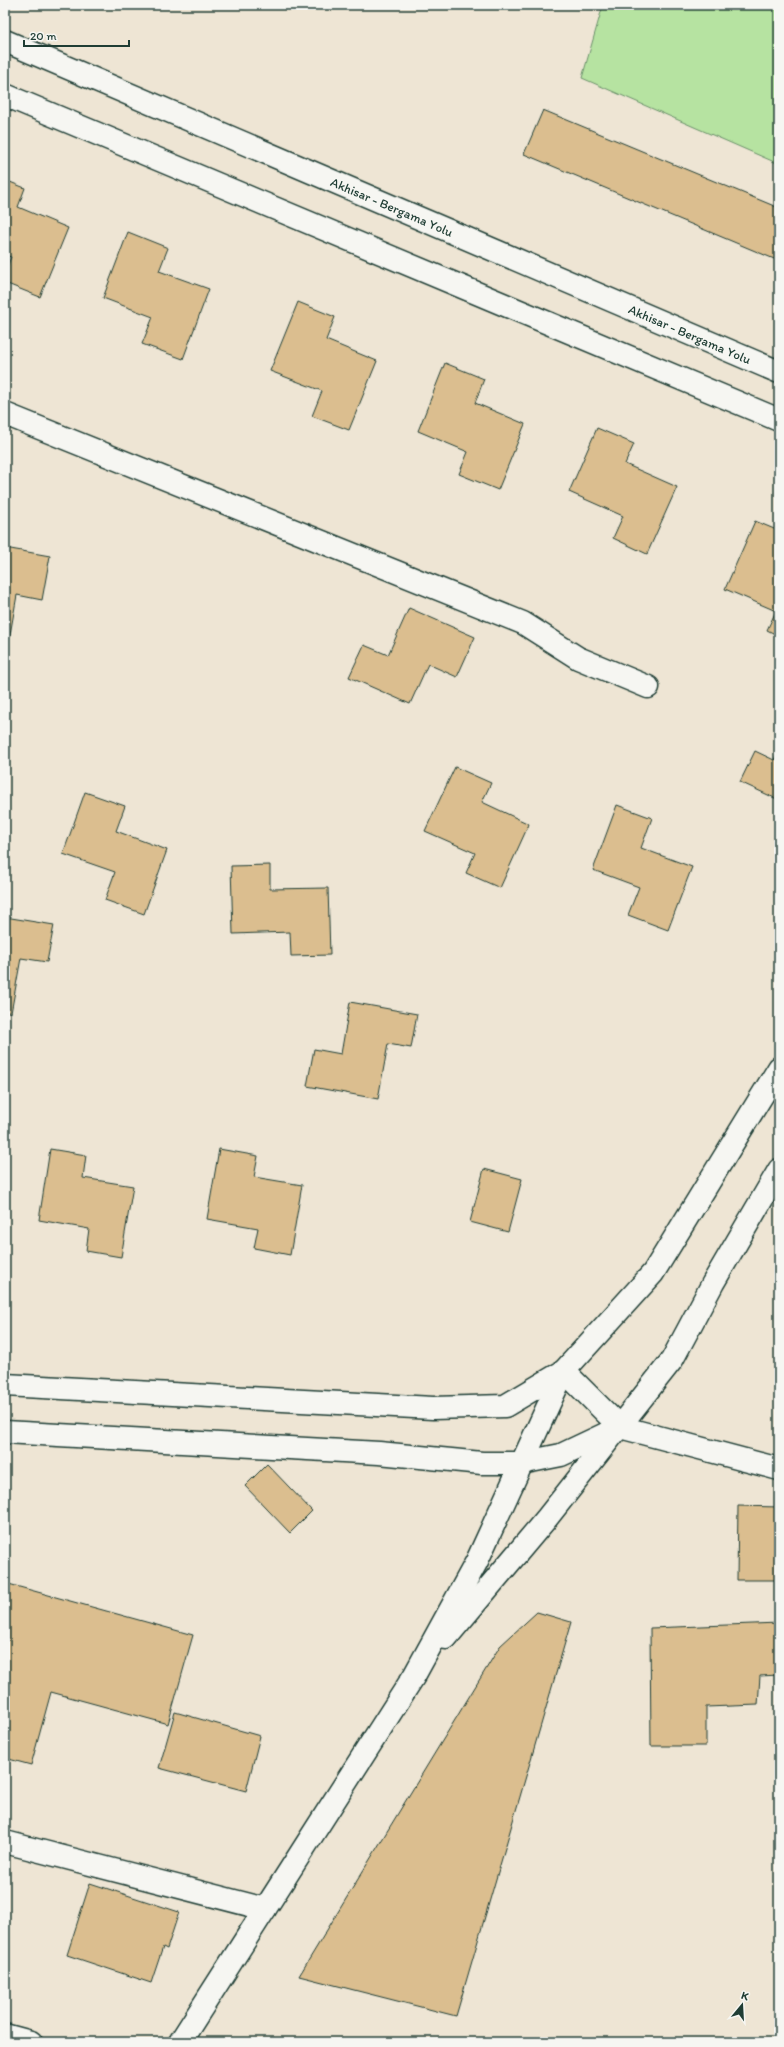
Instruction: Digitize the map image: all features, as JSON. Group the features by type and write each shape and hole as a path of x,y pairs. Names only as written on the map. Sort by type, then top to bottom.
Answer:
{"main road":[{"name":"Akhisar - Bergama Yolu","path":"5,41 779,372"},
{"path":"5,95 779,420"},
{"path":"5,414 523,623 578,658 648,687"},
{"path":"5,1385 433,1408 506,1406 564,1371 654,1273 779,1068"},
{"path":"414,1676 547,1518 672,1360 713,1283 779,1170"},
{"path":"564,1371 620,1427 779,1469"},
{"path":"180,2042 414,1676 478,1561 521,1463 564,1371"},
{"path":"5,1432 379,1452 482,1463 521,1463 561,1455 620,1427"},
{"path":"5,1842 265,1909"},
{"path":"5,2035 31,2042"}],"green space":[{"path":"603,5 779,5 779,164 582,78"}],"building":[{"path":"543,110 779,208 779,261 524,154"},
{"path":"5,180 25,188 18,207 68,228 40,297 5,283 5,272 11,257 5,255"},
{"path":"128,232 168,248 159,271 209,289 183,359 142,344 153,317 103,298"},
{"path":"298,302 335,317 326,340 377,361 349,430 312,416 322,391 270,371"},
{"path":"445,363 484,379 475,403 525,424 498,490 459,474 468,452 418,431"},
{"path":"597,428 634,444 625,464 677,487 647,554 613,538 623,516 569,492"},
{"path":"755,521 779,531 779,636 767,630 776,611 725,589"},
{"path":"5,548 50,556 42,600 17,595 8,646 5,646"},
{"path":"409,608 475,637 457,677 428,664 410,704 349,677 364,645 388,655"},
{"path":"779,750 779,800 740,782 755,751 774,760"},
{"path":"455,767 491,783 482,802 529,824 500,888 466,873 475,853 425,831"},
{"path":"85,792 125,806 116,831 167,850 144,914 105,900 115,872 63,854"},
{"path":"617,805 652,818 641,848 692,867 668,930 628,915 639,887 593,870"},
{"path":"270,865 270,889 328,888 330,955 291,956 290,932 233,934 231,866"},
{"path":"5,917 54,925 47,962 21,958 11,1013 5,1011"},
{"path":"350,1002 417,1014 411,1048 388,1044 378,1099 307,1086 314,1049 341,1054"},
{"path":"50,1149 86,1155 83,1178 133,1186 121,1257 86,1251 89,1229 39,1220"},
{"path":"219,1149 258,1156 254,1177 302,1185 290,1255 254,1248 258,1228 207,1219"},
{"path":"484,1169 522,1179 508,1232 470,1222"},
{"path":"267,1464 312,1511 290,1533 245,1486"},
{"path":"738,1506 779,1507 779,1580 737,1580"},
{"path":"5,1583 193,1635 168,1724 51,1692 31,1765 5,1758"},
{"path":"537,1612 571,1622 456,2016 299,1976 500,1646"},
{"path":"779,1623 779,1675 760,1676 758,1705 706,1707 706,1746 651,1746 650,1628"},
{"path":"175,1712 260,1736 246,1791 159,1768"},
{"path":"90,1883 179,1912 167,1949 163,1947 151,1983 67,1955"}]}
